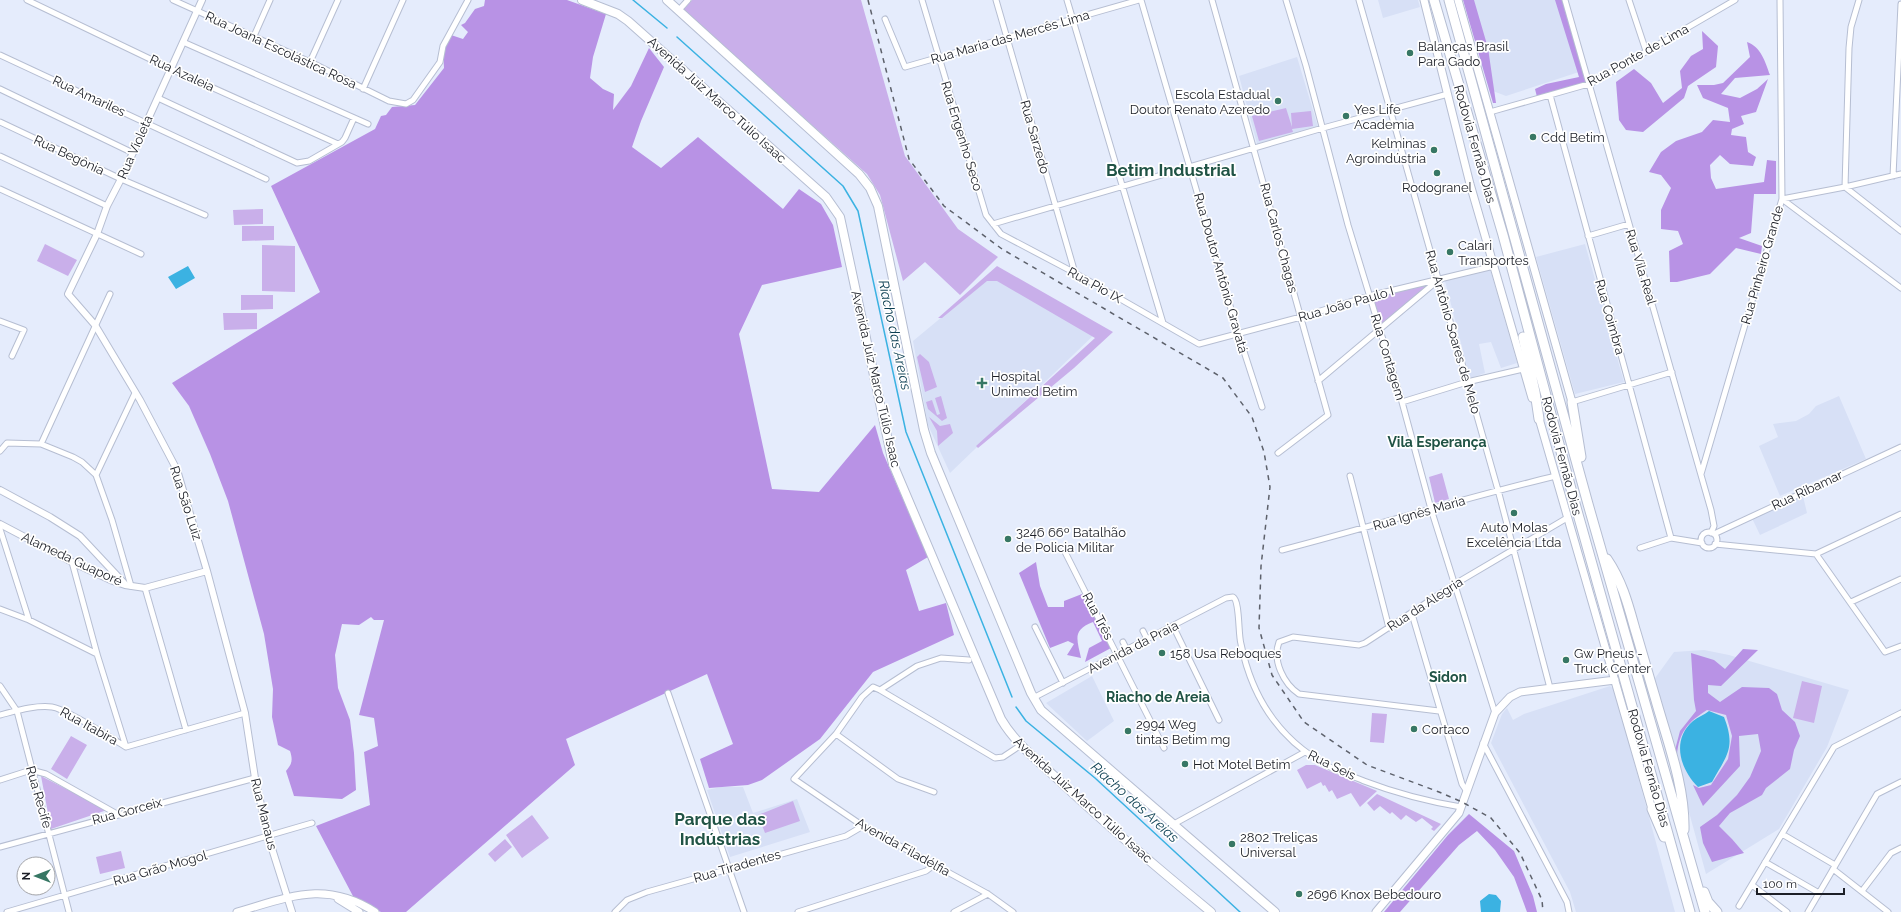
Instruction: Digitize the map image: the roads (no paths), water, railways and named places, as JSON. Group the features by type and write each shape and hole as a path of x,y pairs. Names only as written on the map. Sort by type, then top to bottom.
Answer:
{"highway":[{"name":"Rodovia Fernão Dias","path":"1434,0 1503,235 1574,500 1690,912"},
{"name":"Rodovia Fernão Dias","path":"1449,0 1602,552 1616,572 1623,588 1680,788 1684,813 1684,841 1690,859"},
{"path":"1503,235 1505,260 1527,354 1539,419"},
{"path":"1572,402 1588,504"},
{"path":"1652,809 1664,837 1673,852"},
{"path":"1690,859 1705,912"},
{"path":"1690,859 1708,902 1717,912"},
{"path":"1677,864 1684,912"}],"main road":[{"name":"Avenida Juiz Marco Túlio Isaac","path":"582,0 618,14 628,21 826,197 840,217 893,464 1001,718 1008,731 1021,745 1083,803 1211,912"},
{"path":"667,0 859,174 870,188 878,206 924,430 931,453 1033,698 1041,710 1055,724 1275,912"},
{"name":"Rodovia Fernão Dias","path":"1424,0 1470,184 1652,809"},
{"name":"Rodovia Fernão Dias","path":"1458,0 1572,402"},
{"path":"1376,912 1459,813 1466,790 1495,713 1510,697 1520,692 1615,680"},
{"path":"238,912 288,897 312,893 346,897 375,912"},
{"path":"331,895 359,912"}],"street":[{"name":"Rua Azaleia","path":"27,0 171,69 338,144"},
{"name":"Rua Joana Escolástica Rosa","path":"173,0 310,62 389,101 406,104 413,100 440,62 443,46 468,0"},
{"name":"Rua Violeta","path":"68,294 97,234 107,206 133,153 202,0"},
{"path":"254,36 270,0"},
{"path":"310,62 338,0"},
{"path":"363,89 403,0"},
{"path":"679,10 688,0"},
{"name":"Rua Engenho Seco","path":"922,0 938,58 986,215 994,224"},
{"name":"Rua Sarzedo","path":"996,0 1075,273"},
{"path":"1067,0 1163,323"},
{"name":"Rua Maria das Mercês Lima","path":"886,19 905,68 1140,0"},
{"name":"Rua Doutor Antônio Gravatá","path":"1140,0 1238,333 1262,408"},
{"name":"Rua Carlos Chagas","path":"1212,0 1255,147 1328,415 1278,453"},
{"name":"Rua Contagem","path":"1286,0 1369,296 1402,402 1431,509 1495,713"},
{"name":"Rua Antônio Soares de Melo","path":"1359,0 1498,490 1550,688"},
{"name":"Rua Vila Real","path":"1565,0 1714,522 1712,533"},
{"path":"1629,0 1646,51"},
{"name":"Rua Ponte de Lima","path":"1490,112 1589,84 1735,0"},
{"name":"Rua Pinheiro Grande","path":"1701,475 1782,199 1780,0"},
{"path":"1845,187 1849,48 1851,27 1859,0"},
{"path":"1893,176 1901,4"},
{"path":"183,42 368,124"},
{"name":"Rua Amariles","path":"0,55 266,179"},
{"path":"0,89 133,153"},
{"path":"994,224 1255,147 1448,94"},
{"name":"Rua Coimbra","path":"1550,95 1671,538"},
{"path":"158,98 297,163 308,161 338,144 345,138 354,118"},
{"name":"Rua Begônia","path":"0,122 121,179 205,215"},
{"path":"0,156 107,206"},
{"path":"1782,199 1845,187 1901,174"},
{"path":"1845,187 1901,231"},
{"path":"0,189 141,254"},
{"path":"1782,199 1901,288"},
{"name":"Rua Pio IX","path":"994,224 1001,234 1075,273 1199,344"},
{"path":"1588,236 1629,224"},
{"name":"Rua João Paulo I","path":"1199,344 1301,317 1369,296 1494,266"},
{"path":"1318,381 1439,280"},
{"name":"Rua São Luiz","path":"68,294 95,325 135,393 177,470 207,571 245,713"},
{"path":"41,444 110,294"},
{"path":"0,320 24,330 12,356"},
{"path":"1402,402 1467,382 1523,369"},
{"path":"1572,402 1629,383 1672,372"},
{"path":"96,475 135,393"},
{"path":"0,451 7,443 41,444 82,462 96,475 112,520 128,585"},
{"name":"Rua Ribamar","path":"1712,533 1901,447"},
{"path":"1350,476 1389,628"},
{"name":"Rua Ignês Maria","path":"1282,550 1364,529 1498,490 1556,476"},
{"path":"0,490 50,517 80,536 128,585"},
{"path":"1715,544 1816,554 1901,514"},
{"name":"Rua da Alegria","path":"1439,711 1299,694 1292,689 1280,670 1276,649 1279,642 1293,637 1358,645 1365,643 1412,614 1455,584 1567,518"},
{"name":"Alameda Guaporé","path":"0,524 72,562 113,581 145,588"},
{"path":"0,529 29,620"},
{"path":"1640,548 1671,538 1702,543 1707,548 1712,548 1717,540 1712,533 1706,533 1702,536 1702,543"},
{"name":"Rua Três","path":"1064,550 1118,654 1164,748"},
{"path":"1816,554 1885,652 1901,646"},
{"path":"72,562 97,654 126,747"},
{"path":"186,730 145,588 207,571"},
{"path":"1851,602 1901,579"},
{"name":"Avenida da Praia","path":"1033,698 1226,598 1233,597"},
{"name":"Rua Seis","path":"1233,597 1236,599 1238,604 1240,644 1248,674 1260,700 1276,726 1305,752 1331,768 1400,795 1461,807"},
{"path":"0,609 29,620 97,654"},
{"path":"1412,614 1439,711 1462,784 1466,790"},
{"path":"1173,626 1220,720"},
{"path":"1035,627 1063,683"},
{"path":"1143,631 1147,639"},
{"path":"1123,642 1127,650"},
{"path":"880,690 917,666 941,658 968,660"},
{"name":"Rua Recife","path":"0,686 16,711 69,912"},
{"path":"934,792 898,779 836,734 862,697 873,687 995,758 1003,757 1021,745"},
{"path":"668,693 744,912"},
{"name":"Rua Itabira","path":"0,716 16,711 53,707 66,712 126,747 245,713"},
{"name":"Rua Manaus","path":"245,713 255,778 268,836 292,912"},
{"path":"1739,906 1834,747 1901,713"},
{"name":"Avenida Filadélfia","path":"836,734 794,779 863,826 988,894 1013,912"},
{"path":"1483,743 1567,902 1569,912"},
{"path":"1172,825 1305,752"},
{"path":"0,780 31,770 46,774 117,814"},
{"name":"Rua Gorceix","path":"0,847 117,814 255,778"},
{"path":"1808,912 1877,794 1901,782"},
{"name":"Rua Grão Mogol","path":"7,912 312,823"},
{"name":"Rua Tiradentes","path":"615,912 627,900 633,897 729,868 846,836 863,826"},
{"path":"1782,834 1834,867 1888,912"},
{"path":"1862,891 1891,853 1901,848"},
{"path":"1765,862 1819,893"},
{"path":"798,912 926,871 934,865"},
{"path":"1752,885 1787,912"},
{"path":"954,912 988,894"}],"water":[{"path":"188,266 195,278 176,289 168,277"},
{"path":"1709,711 1724,717 1729,736 1728,751 1726,758 1712,782 1698,787 1687,772 1683,763 1680,754 1680,745 1686,729 1693,721"},
{"path":"1489,894 1496,895 1501,901 1500,912 1481,912 1480,901"}],"waterway":[{"name":"Riacho das Areias","path":"633,0 667,28"},
{"name":"Riacho das Areias","path":"677,37 843,186 858,211 906,432 1012,697"},
{"name":"Riacho das Areias","path":"1016,707 1026,721 1095,778 1240,912"}],"railway":[{"path":"868,0 909,159 944,206 1002,249 1223,378 1252,417 1264,452 1270,487 1261,566 1259,628 1272,675 1304,722 1367,765 1439,792 1462,802 1491,818 1520,853 1542,900 1543,912"}],"place":[{"name":"Balanças Brasil Para Gado","path":"1410,53"},
{"name":"Escola Estadual Doutor Renato Azeredo","path":"1278,101"},
{"name":"Yes Life Academia","path":"1346,116"},
{"name":"Cdd Betim","path":"1533,137"},
{"name":"Kelminas Agroindústria","path":"1434,150"},
{"name":"Rodogranel","path":"1437,173"},
{"name":"Calari Transportes","path":"1450,252"},
{"name":"Hospital Unimed Betim","path":"982,383"},
{"name":"Auto Molas Excelência Ltda","path":"1514,513"},
{"name":"3246 66º Batalhão de Policia Militar","path":"1008,539"},
{"name":"158 Usa Reboques","path":"1162,653"},
{"name":"Gw Pneus - Truck Center","path":"1566,660"},
{"name":"Cortaco","path":"1414,729"},
{"name":"2994 Weg tintas Betim mg","path":"1128,731"},
{"name":"Hot Motel Betim","path":"1185,764"},
{"name":"2802 Treliças Universal","path":"1232,844"},
{"name":"2696 Knox Bebedouro","path":"1299,894"}],"district":[{"name":"Betim Industrial","path":"1171,170"},
{"name":"Vila Esperança","path":"1437,442"},
{"name":"Sidon","path":"1448,677"},
{"name":"Riacho de Areia","path":"1158,697"},
{"name":"Parque das Indústrias","path":"720,829"}]}
